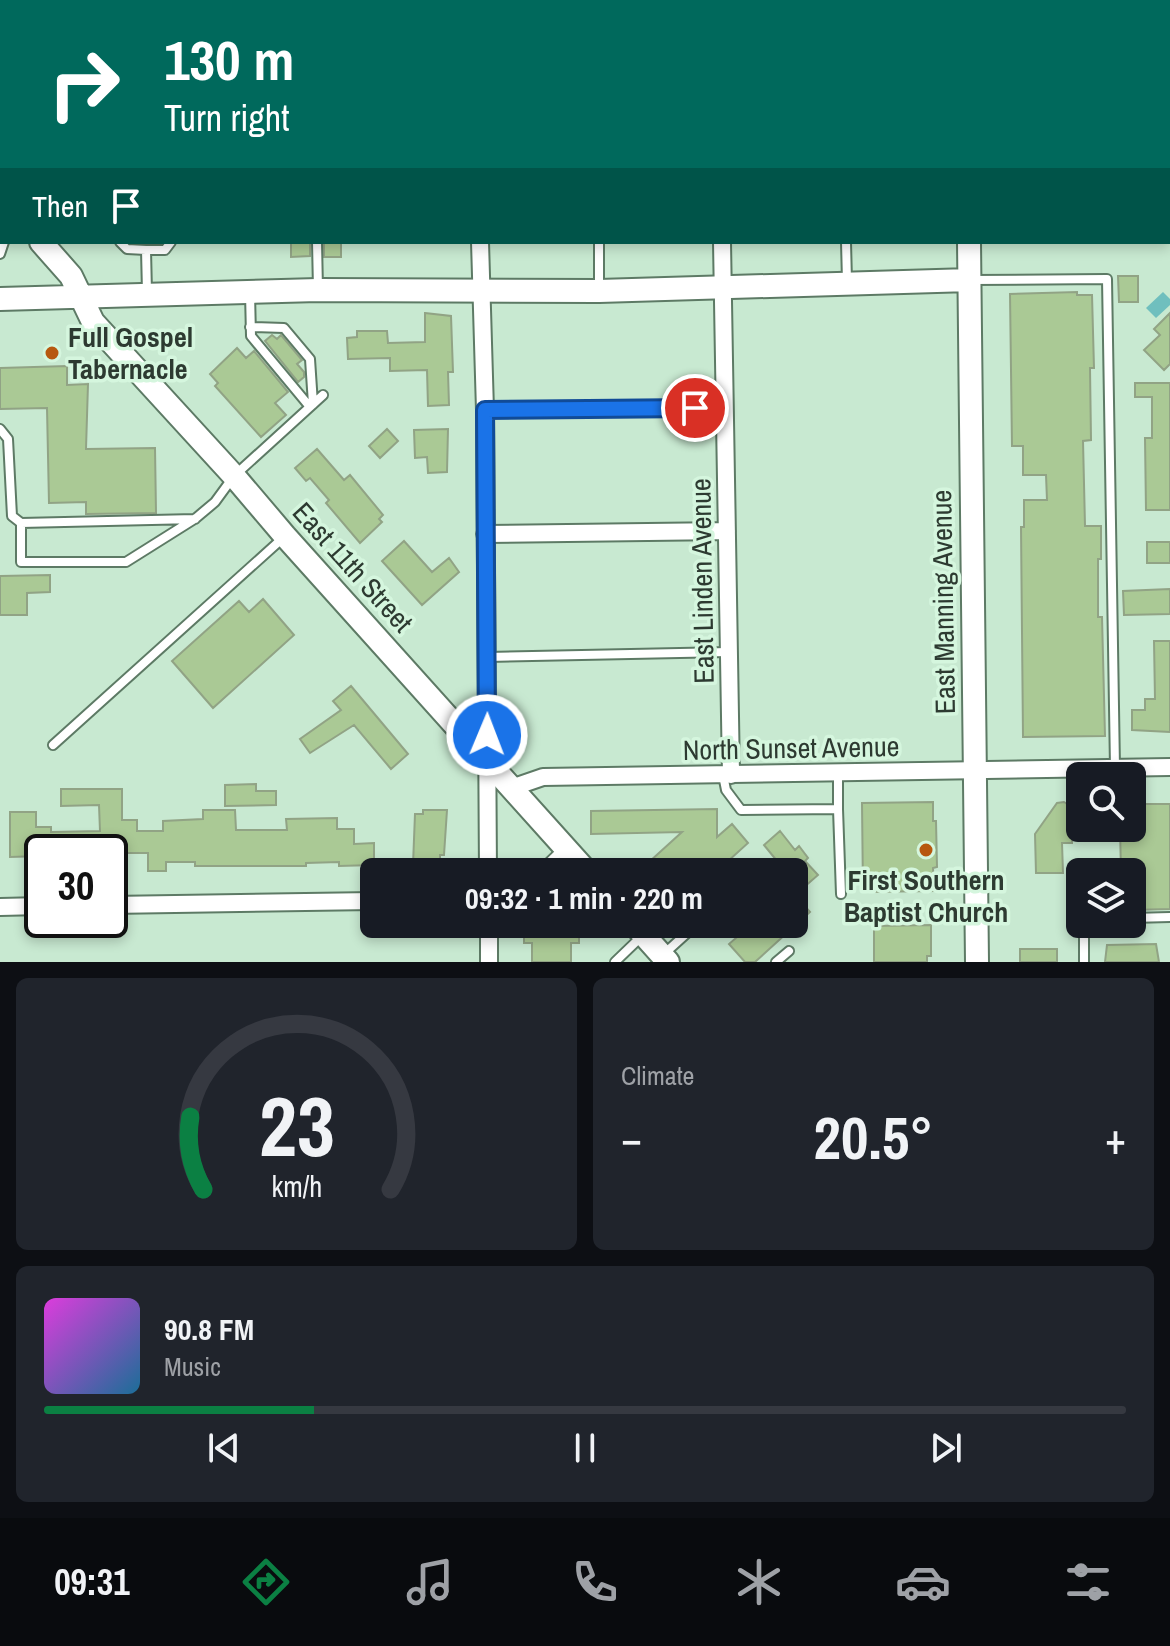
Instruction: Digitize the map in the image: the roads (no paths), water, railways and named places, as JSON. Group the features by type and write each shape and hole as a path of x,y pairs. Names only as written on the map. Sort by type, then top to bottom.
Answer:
{"main road":[{"name":"East 11th Street","path":"43,244 71,276 93,322 575,858"},
{"name":"East Manning Avenue","path":"969,244 977,962"},
{"path":"0,299 318,290 599,291 970,280"},
{"path":"647,938 665,959"}],"street":[{"path":"480,244 485,410 488,858"},
{"name":"East Linden Avenue","path":"722,244 729,652 727,775"},
{"path":"485,534 727,531"},
{"name":"North Sunset Avenue","path":"1146,768 1170,767"},
{"name":"North Sunset Avenue","path":"511,788 543,777 1066,770"},
{"path":"128,905 360,901"},
{"path":"0,907 24,906"},
{"path":"489,938 489,962"}],"lane":[{"path":"122,244 127,249 146,250 165,250 170,244"},
{"path":"317,244 318,290"},
{"path":"599,244 599,291"},
{"path":"846,244 847,284"},
{"path":"146,250 147,296"},
{"path":"970,280 1107,279 1115,762"},
{"path":"250,292 253,340 311,405"},
{"path":"250,327 284,328 309,357 311,405"},
{"path":"21,523 21,562 126,562 196,518 215,502 234,476 323,395"},
{"path":"485,410 725,408"},
{"path":"0,429 8,439 12,516 21,523 196,518"},
{"path":"53,745 285,536"},
{"path":"488,657 729,652"},
{"path":"838,772 841,894"},
{"path":"727,775 726,790 741,810 838,809"},
{"path":"554,858 565,847"},
{"path":"1146,918 1170,917"},
{"path":"615,962 632,938"},
{"path":"665,959 684,938"},
{"path":"1084,938 1084,962"},
{"path":"776,962 789,951"}],"water":[{"path":"1163,292 1170,299 1170,305 1156,318 1146,308"}],"place":[{"name":"Full Gospel Tabernacle","path":"52,353"},
{"name":"First Southern Baptist Church","path":"926,850"}]}
